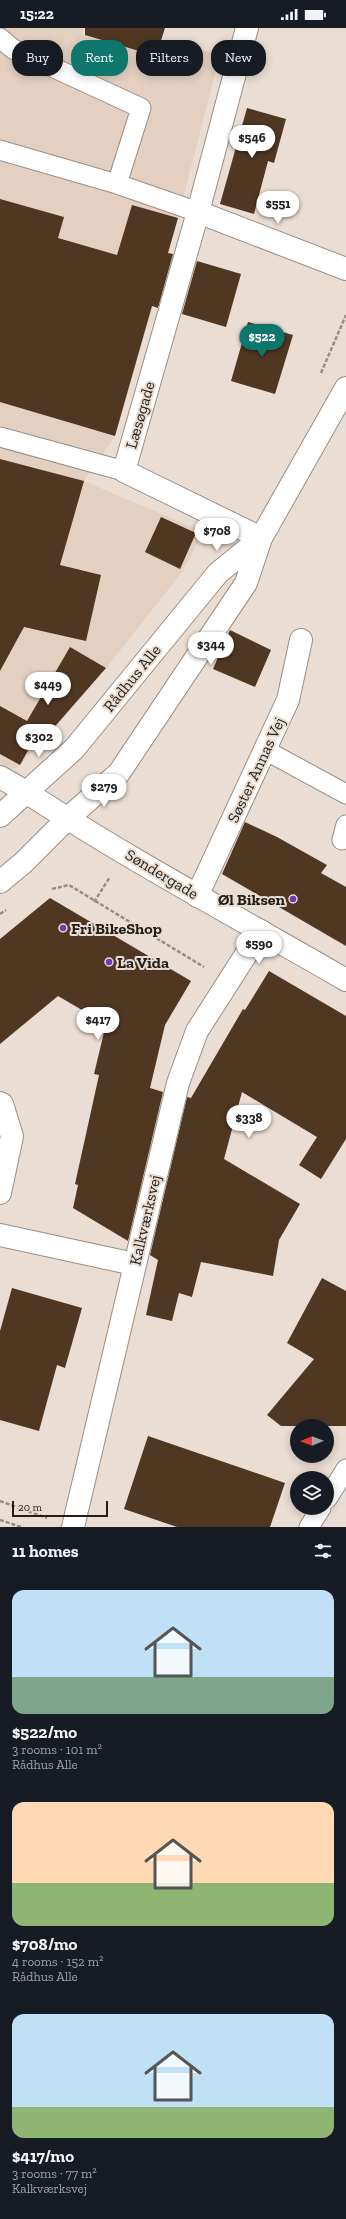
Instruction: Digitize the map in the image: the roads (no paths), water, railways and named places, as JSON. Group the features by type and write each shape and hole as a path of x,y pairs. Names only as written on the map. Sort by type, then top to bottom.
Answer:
{"street":[{"name":"Læsøgade","path":"247,28 198,212 124,471 261,538"},
{"path":"198,212 346,269"},
{"name":"Rådhus Alle","path":"0,882 23,863 66,819 119,773 246,583 261,538 346,388"},
{"name":"Rådhus Alle","path":"0,816 74,749 218,573 261,538"},
{"name":"Søster Annas Vej","path":"197,896 288,700 301,640"},
{"name":"Søndergade","path":"0,777 26,792 66,819 197,896 346,980"},
{"name":"Kalkværksvej","path":"74,1527 134,1264 178,1083 197,1031 261,931"},
{"path":"0,1103 2,1104 12,1136 0,1193"},
{"path":"0,1235 134,1264"}],"lane":[{"path":"0,38 13,48 140,108 117,184"},
{"path":"0,150 117,184 198,212"},
{"path":"0,437 124,471"},
{"path":"265,750 346,794"},
{"path":"334,1487 346,1469"},
{"path":"309,1527 317,1515"}],"place":[{"name":"Øl Biksen","path":"293,899"},
{"name":"Fri BikeShop","path":"63,928"},
{"name":"La Vida","path":"109,962"}]}
